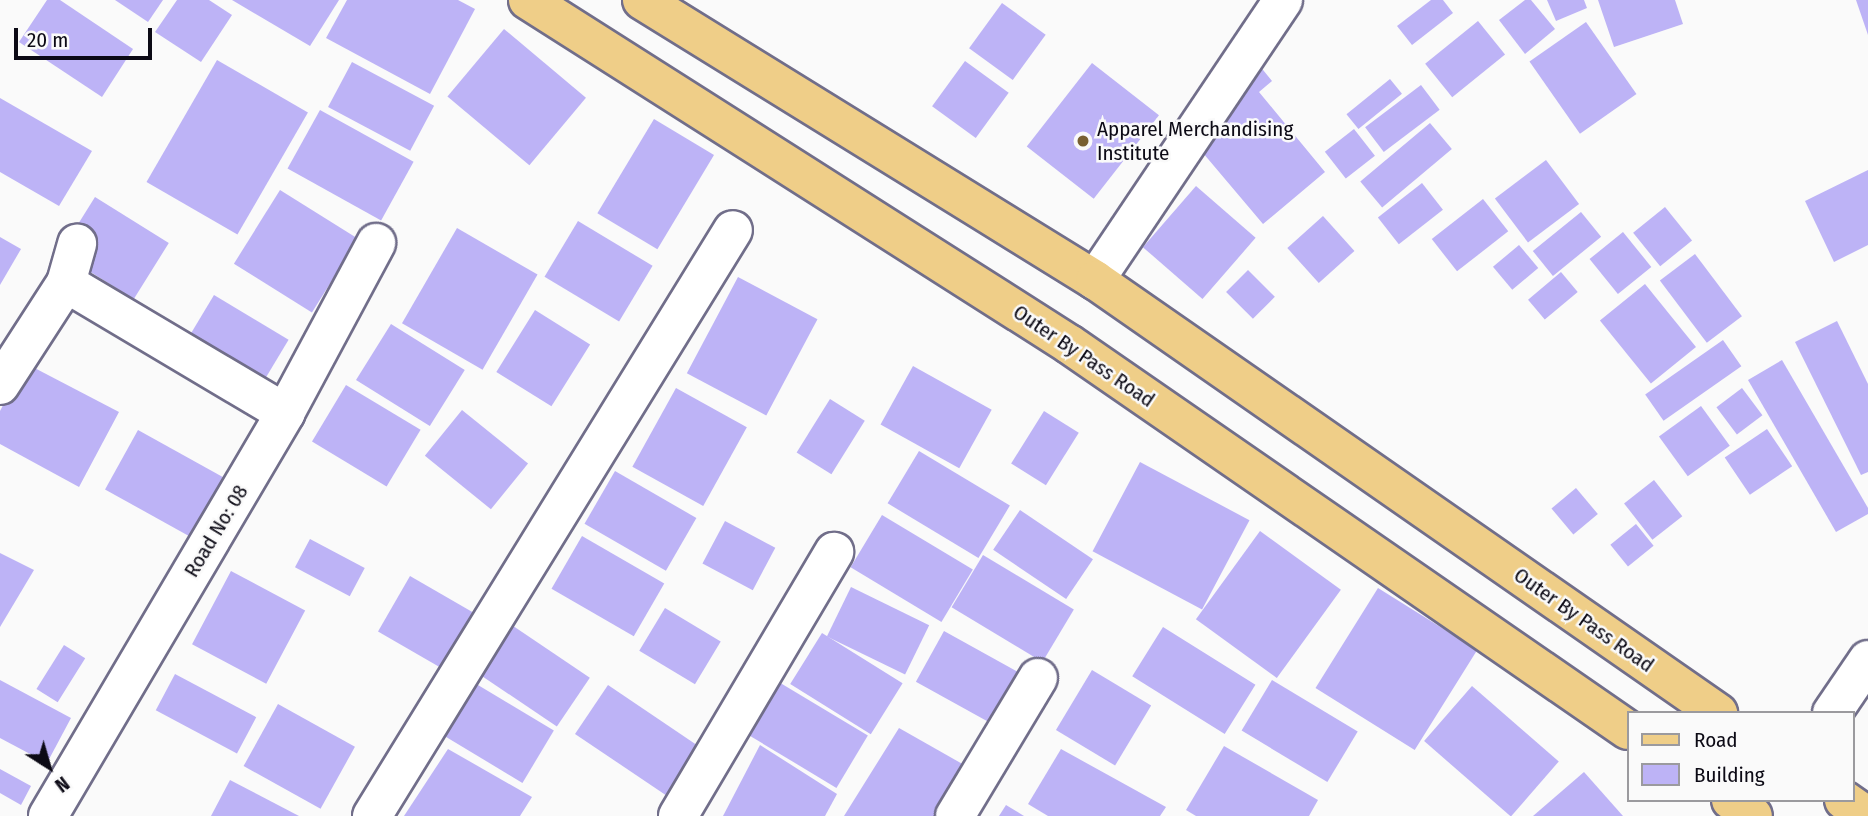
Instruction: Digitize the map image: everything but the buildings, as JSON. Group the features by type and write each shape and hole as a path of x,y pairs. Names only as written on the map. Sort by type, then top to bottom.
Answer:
{"main road":[{"name":"Outer By Pass Road","path":"528,0 1069,344 1626,729"},
{"name":"Outer By Pass Road","path":"642,0 1095,281 1715,711"},
{"path":"1734,802 1754,816"},
{"path":"1847,802 1867,816"}],"street":[{"path":"1095,281 1283,0"},
{"path":"372,816 733,230"},
{"name":"Road No: 08","path":"48,816 285,413 376,243"},
{"path":"0,385 66,283 77,244"},
{"path":"66,283 285,413"},
{"path":"678,816 834,552"},
{"path":"1833,711 1868,660"},
{"path":"955,816 1038,678"}],"place":[{"name":"Apparel Merchandising Institute","path":"1083,141"}]}
